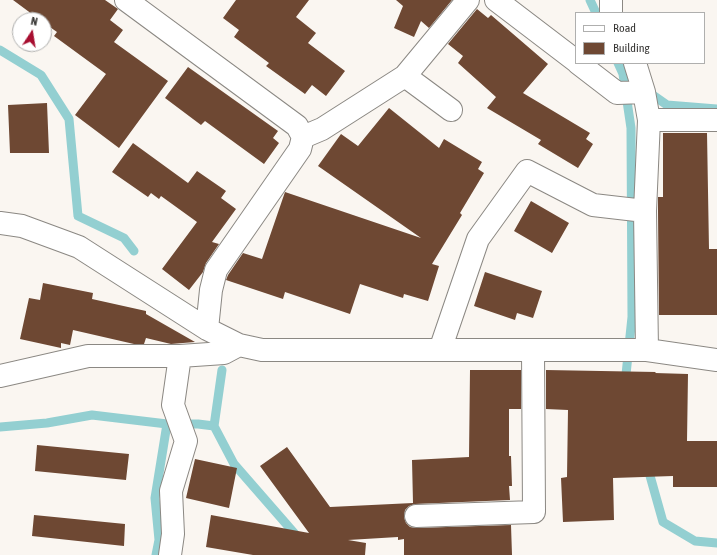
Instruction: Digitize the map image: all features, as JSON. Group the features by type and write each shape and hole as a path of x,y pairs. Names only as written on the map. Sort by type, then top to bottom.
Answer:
{"street":[{"path":"126,0 297,126 303,137 300,149 216,270 211,290 207,329"},
{"path":"303,137 322,129 405,76 468,0"},
{"path":"496,0 575,60"},
{"path":"611,0 611,12"},
{"path":"580,64 638,92 717,120"},
{"path":"405,76 451,110"},
{"path":"634,350 634,209 638,92"},
{"path":"440,350 478,239 524,164 593,205 634,209"},
{"path":"0,223 22,226 79,247 207,329 239,345 262,350 634,350 717,360"},
{"path":"0,376 88,356 180,356 224,353 239,345"},
{"path":"416,516 534,512 533,350"},
{"path":"170,555 174,534 170,491 186,441 173,405 180,356"}],"building":[{"path":"13,0 105,0 118,9 110,20 123,30 114,42 168,81 119,148 75,115 106,74 54,36 57,32 52,29 52,12 29,12"},
{"path":"236,0 309,0 296,17 316,33 308,43 345,71 326,96 312,85 305,94 266,66 269,63 234,37 239,30 223,18"},
{"path":"396,0 452,0 429,28 421,21 414,37 394,28 403,6"},
{"path":"477,9 488,18 491,15 548,64 523,93 590,133 586,139 593,144 578,168 538,144 541,140 487,108 496,97 458,63 463,56 448,44"},
{"path":"188,67 278,131 273,138 279,143 264,164 205,121 201,125 165,98"},
{"path":"47,103 49,153 10,153 8,105"},
{"path":"389,108 439,148 444,139 482,162 478,169 484,173 460,213 462,215 432,264 439,266 428,301 404,294 403,298 360,284 350,314 285,292 283,299 226,280 243,253 262,259 285,192 421,238 318,166 341,134 358,146"},
{"path":"663,133 707,133 709,249 717,249 717,315 659,315 658,197 663,197"},
{"path":"133,143 188,183 197,171 226,191 221,198 236,209 212,242 219,244 206,263 203,272 189,290 162,269 197,222 161,196 159,199 151,193 148,197 112,172"},
{"path":"531,201 569,223 552,253 514,231"},
{"path":"485,272 542,291 533,318 517,313 515,320 474,306"},
{"path":"43,283 93,293 92,299 146,311 146,314 195,342 171,344 146,338 144,344 134,344 73,330 70,345 61,343 61,348 20,339 29,298 40,300"},
{"path":"470,370 521,370 521,409 509,409 509,456 511,456 512,486 509,486 510,500 415,504 409,506 405,510 404,517 406,523 410,527 416,528 511,525 512,555 404,555 404,539 398,540 398,537 348,540 366,543 365,555 253,555 206,547 211,515 309,533 260,466 287,447 330,507 413,503 412,460 469,457"},
{"path":"546,370 688,374 687,441 717,441 717,487 673,487 673,476 613,478 614,520 563,522 561,478 567,477 568,410 546,409"},
{"path":"37,445 129,454 126,480 35,471"},
{"path":"195,459 237,468 229,508 186,498"},
{"path":"34,515 125,524 124,546 32,536"}],"waterway":[{"path":"590,0 596,12"},
{"path":"0,50 41,75 69,119 78,216 124,238 134,251"},
{"path":"618,64 623,74 631,128 632,317 625,384"},
{"path":"647,91 667,105 717,109"},
{"path":"222,370 214,426 234,464 295,534 296,555"},
{"path":"0,427 47,423 92,415 167,424 198,424 214,426"},
{"path":"156,555 159,540 155,498 167,424"},
{"path":"647,465 663,522 695,541 717,543"}]}
